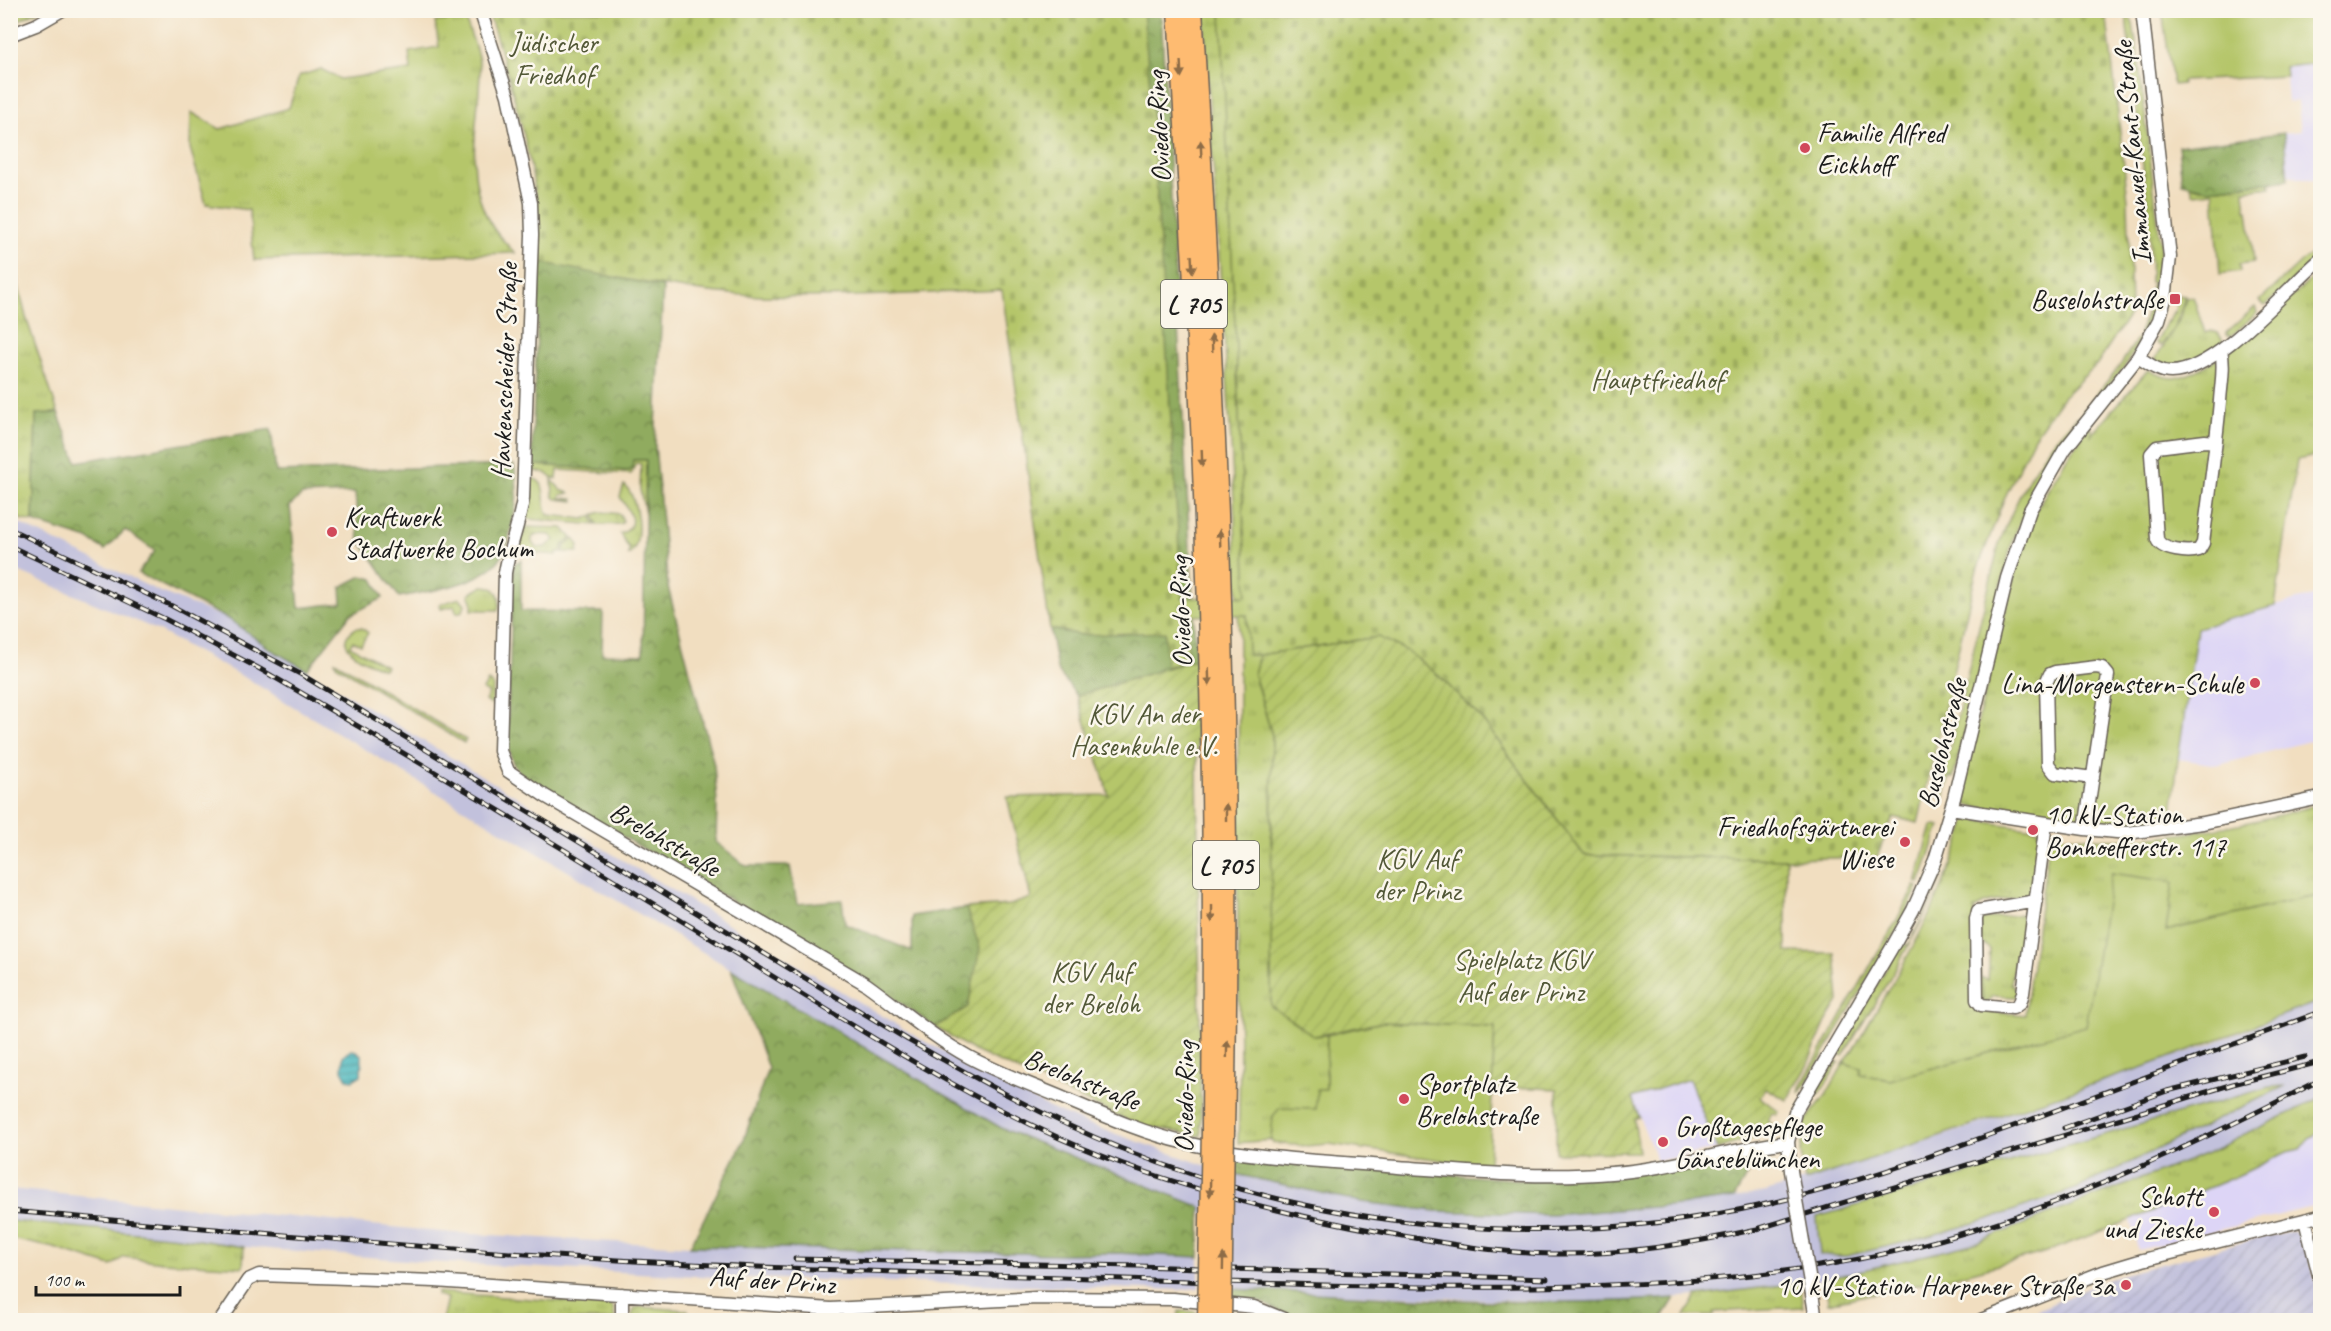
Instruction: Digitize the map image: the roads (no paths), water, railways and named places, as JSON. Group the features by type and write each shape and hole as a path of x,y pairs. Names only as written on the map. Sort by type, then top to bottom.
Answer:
{"highway":[{"name":"Oviedo-Ring","path":"1178,10 1200,424 1209,685 1222,1320"},
{"name":"Oviedo-Ring","path":"1193,10 1211,329 1224,669 1227,1004 1207,1320"}],"street":[{"path":"10,35 62,10"},
{"name":"Havkenscheider Straße","path":"480,10 508,96 531,203 532,235 523,500 505,573 500,751 508,771"},
{"name":"Immanuel-Kant-Straße","path":"2138,357 2159,320 2165,299 2170,257 2142,10"},
{"path":"2138,357 2162,371 2173,373 2211,357 2222,350 2320,260"},
{"path":"2216,442 2205,441 2157,447 2151,454 2157,539 2163,547 2194,552 2199,550 2203,543 2216,442 2222,350"},
{"name":"Buselohstraße","path":"1816,1320 1788,1142 1795,1112 1917,903 1935,860 1951,808 2007,578 2024,526 2045,482 2065,449 2138,357"},
{"path":"2085,829 2093,778 2108,675 2102,668 2096,667 2055,672 2050,674 2046,683 2048,764 2055,773 2093,778"},
{"name":"Brelohstraße","path":"508,771 555,802 867,984 908,1017 969,1057 1155,1135 1226,1151 1270,1156 1450,1171 1553,1176 1654,1168 1754,1146 1788,1142"},
{"path":"1951,808 2085,829 2127,833 2176,828 2320,798"},
{"path":"2036,901 1978,911 1976,919 1977,1000 1982,1005 2013,1008 2020,1003 2024,993 2036,901 2046,823"},
{"path":"1981,1320 2074,1283 2133,1263 2320,1216"},
{"path":"2305,1220 2320,1279"},
{"name":"Auf der Prinz","path":"221,1320 244,1286 252,1277 260,1275 423,1280 831,1309 864,1314 1036,1298 1134,1298 1254,1307 1286,1320"},
{"path":"622,1294 622,1320"}],"water":[{"path":"351,1050 357,1051 362,1056 361,1075 353,1080 347,1079 342,1070 343,1056"}],"waterway":[{"path":"10,262 12,267"}],"railway":[{"path":"10,529 172,606 302,675 908,1040 1012,1097 1120,1148 1198,1176 1278,1199 1359,1215 1441,1225 1524,1229 1607,1227 1690,1218 1804,1195 1901,1166 2320,1012"},
{"path":"10,546 165,619 260,669 491,805 959,1088 1042,1130 1124,1164 1208,1192 1294,1214 1424,1240 1510,1252 1605,1253 1681,1244 1757,1229 2233,1084 2320,1062"},
{"path":"2064,1128 2167,1091 2305,1057"},
{"path":"10,1211 478,1251 764,1267 1366,1286 1525,1287 1655,1283 1770,1273 1845,1262 1941,1240 1997,1223 2161,1158 2320,1080"},
{"path":"795,1259 1137,1266 1547,1279"}],"place":[{"name":"Familie Alfred Eickhoff","path":"1805,148"},
{"name":"Buselohstraße","path":"2175,299"},
{"name":"Kraftwerk Stadtwerke Bochum","path":"332,532"},
{"name":"Lina-Morgenstern-Schule","path":"2255,683"},
{"name":"10 kV-Station Bonhoefferstr. 117","path":"2033,830"},
{"name":"Friedhofsgärtnerei Wiese","path":"1905,842"},
{"name":"Sportplatz Brelohstraße","path":"1404,1099"},
{"name":"Großtagespflege Gänseblümchen","path":"1663,1142"},
{"name":"Schott und Zieske","path":"2214,1212"},
{"name":"10 kV-Station Harpener Straße 3a","path":"2126,1285"}],"park label":[{"name":"Jüdischer Friedhof","path":"554,58"},
{"name":"Hauptfriedhof","path":"1657,379"},
{"name":"KGV An der Hasenkuhle e.V.","path":"1144,729"},
{"name":"KGV Auf der Prinz","path":"1417,874"},
{"name":"Spielplatz KGV Auf der Prinz","path":"1521,975"},
{"name":"KGV Auf der Breloh","path":"1091,987"}]}
